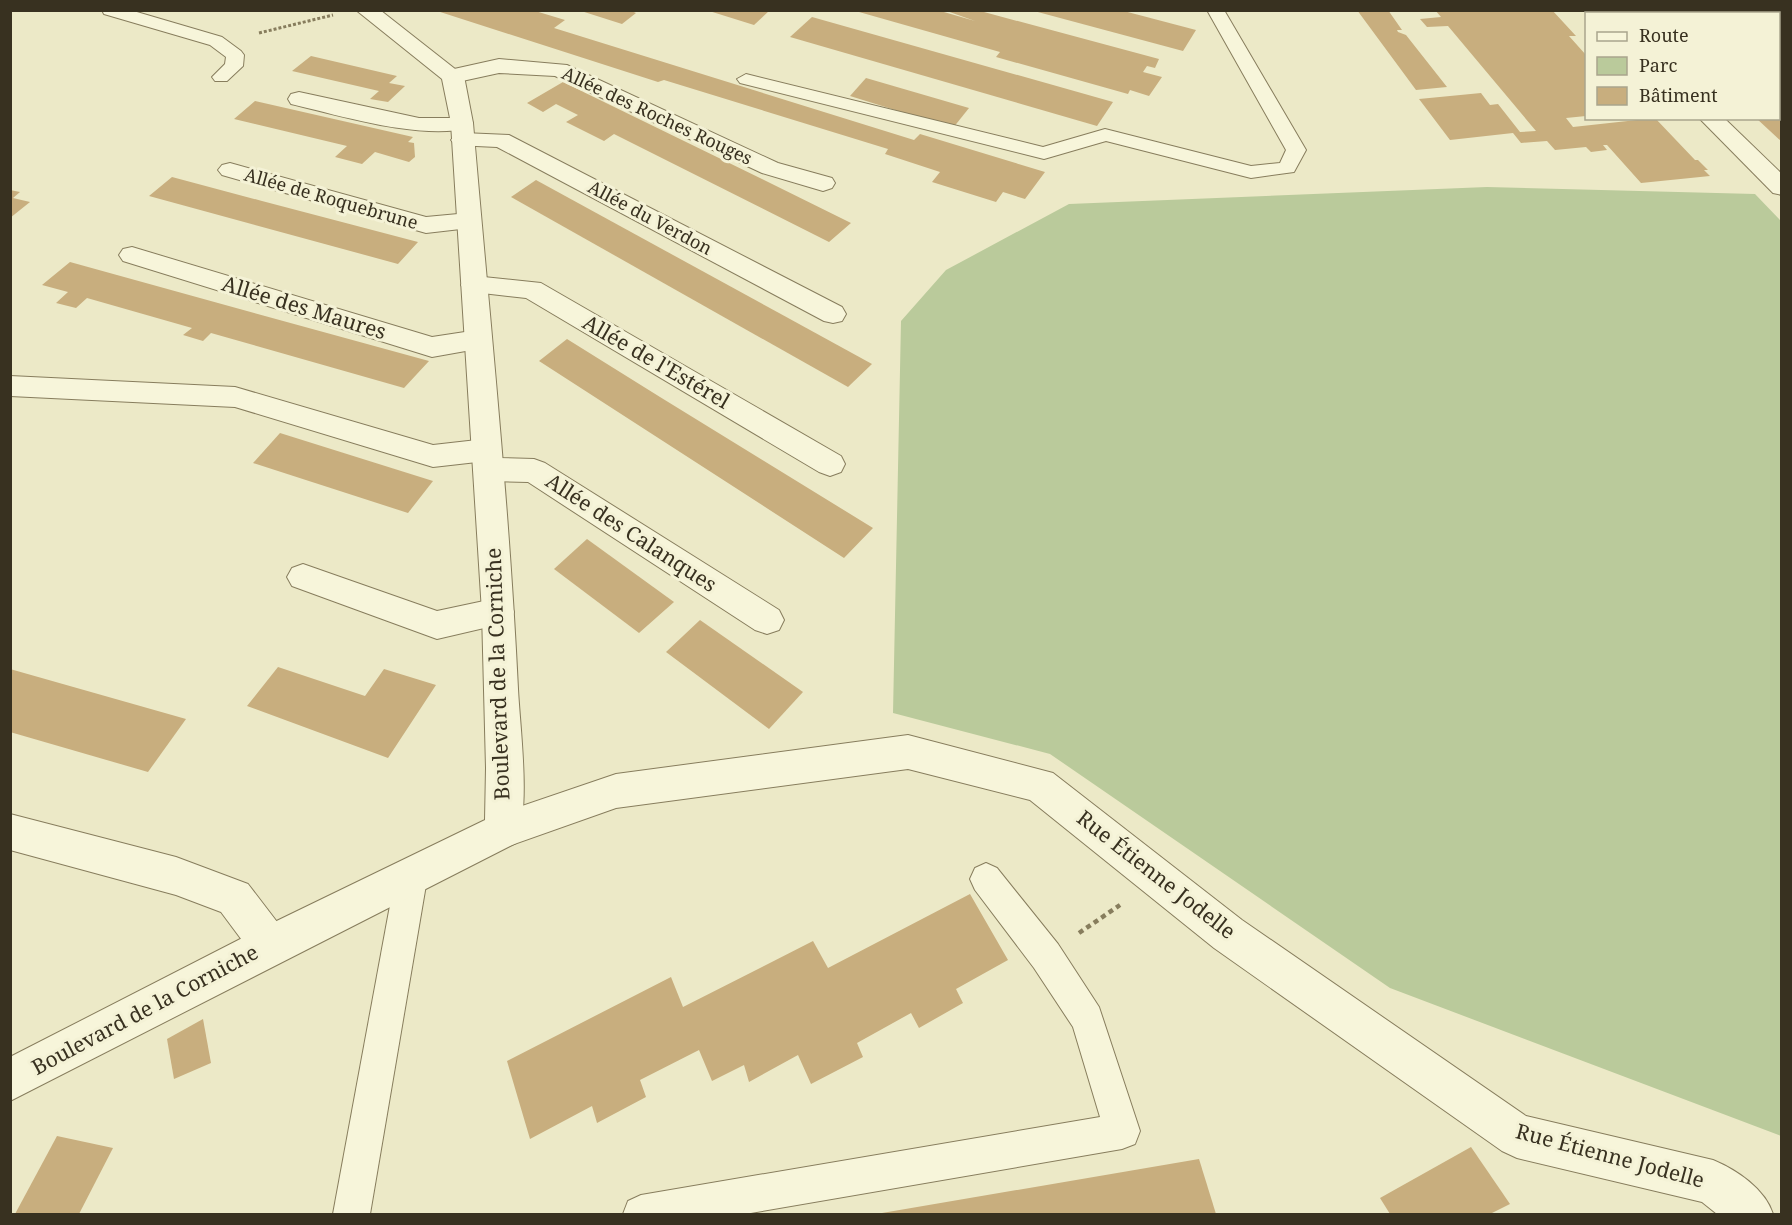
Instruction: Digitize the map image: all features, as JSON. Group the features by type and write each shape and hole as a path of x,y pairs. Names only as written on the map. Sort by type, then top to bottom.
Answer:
{"street":[{"path":"351,13 453,76"},
{"name":"Allée des Roches Rouges","path":"453,76 500,66 560,70 770,168 824,183"},
{"name":"Boulevard de la Corniche","path":"10,1080 270,945 503,830 504,768 498,612 462,131 453,76"},
{"name":"Allée du Verdon","path":"299,99 501,140 833,314"},
{"path":"1712,120 1782,188"},
{"name":"Allée de Roquebrune","path":"230,170 426,225 469,221"},
{"name":"Allée des Maures","path":"132,255 432,347 478,340"},
{"name":"Allée de l'Estérel","path":"474,285 532,289 830,464"},
{"name":"Allée des Calanques","path":"10,386 235,397 433,456 487,459 534,471 767,620"},
{"path":"303,577 437,625 498,612"},
{"name":"Rue Étienne Jodelle","path":"503,830 616,791 908,752 1040,784 1228,934 1516,1136 1713,1182 1751,1215"},
{"path":"10,832 176,876 234,898 270,945"}],"lane":[{"path":"110,10 216,41 234,55 234,66 221,77"},
{"path":"746,79 1044,153 1105,135 1251,172 1287,168 1296,150 1215,10"},
{"path":"351,1215 412,873"},
{"path":"641,1215 1122,1131 1087,1019 1046,956 986,879"}],"path":[{"path":"216,41 351,13"},
{"path":"1046,956 1160,878"}],"green space":[{"path":"1487,187 1755,194 1781,221 1781,1136 1390,988 1050,754 893,713 901,321 946,270 1069,204"}],"building":[{"path":"434,10 532,10 565,20 554,28 914,140 920,134 1045,172 1025,199 1003,192 996,202 932,182 940,172 885,154 888,149 664,80 658,82"},
{"path":"578,10 629,10 636,13 622,24"},
{"path":"706,10 770,10 754,25"},
{"path":"852,10 937,10 975,21 944,10 984,12 1159,59 1155,68 1147,66 1143,72 1162,77 1149,96 1130,90 1128,94 996,57 1000,52"},
{"path":"1120,10 1196,30 1183,51 1034,11"},
{"path":"1357,10 1388,10 1402,30 1397,30 1398,32 1406,35 1447,87 1416,90"},
{"path":"1435,10 1552,10 1576,36 1569,36 1585,54 1585,116 1566,118 1573,127 1657,120 1695,160 1698,160 1708,170 1704,170 1710,176 1641,183 1607,145 1603,145 1607,150 1591,152 1586,147 1555,150 1547,141 1521,143 1513,133 1450,140 1419,99 1481,93 1490,105 1498,104 1520,132 1536,131 1448,26 1427,27 1420,19 1441,17"},
{"path":"1642,10 1684,10 1686,12 1644,12"},
{"path":"812,17 1113,102 1097,126 790,37"},
{"path":"311,56 397,76 389,83 405,86 388,102 370,99 379,91 292,71"},
{"path":"866,78 969,108 953,128 850,96"},
{"path":"563,82 851,223 829,242 614,134 604,141 566,122 578,115 556,104 543,112 527,103"},
{"path":"255,101 413,137 408,142 414,143 415,157 409,162 375,152 362,164 335,157 347,146 234,119"},
{"path":"1780,109 1782,109 1782,142 1758,120 1780,120"},
{"path":"172,177 418,242 398,264 149,196"},
{"path":"536,180 872,364 848,387 511,197"},
{"path":"10,190 20,192 13,198 30,202 10,218"},
{"path":"70,262 429,361 404,388 211,333 203,341 183,335 192,328 87,298 76,308 56,303 68,292 42,285"},
{"path":"567,339 873,528 844,558 539,361"},
{"path":"280,433 433,481 408,513 253,463"},
{"path":"587,539 674,602 639,633 554,569"},
{"path":"700,620 803,692 769,729 666,652"},
{"path":"278,667 365,696 384,669 436,685 388,758 247,706"},
{"path":"10,669 186,719 148,772 10,732"},
{"path":"970,894 1008,960 956,989 963,1003 919,1028 911,1013 857,1043 863,1057 811,1084 798,1055 749,1082 744,1065 712,1081 699,1050 640,1080 646,1097 597,1123 592,1106 530,1139 507,1061 671,977 683,1007 813,941 828,968"},
{"path":"203,1019 211,1063 174,1079 167,1039"},
{"path":"57,1136 113,1148 79,1214 15,1214"},
{"path":"1471,1147 1510,1204 1490,1214 1390,1214 1380,1198"},
{"path":"1199,1159 1216,1214 882,1214 882,1213"}]}
